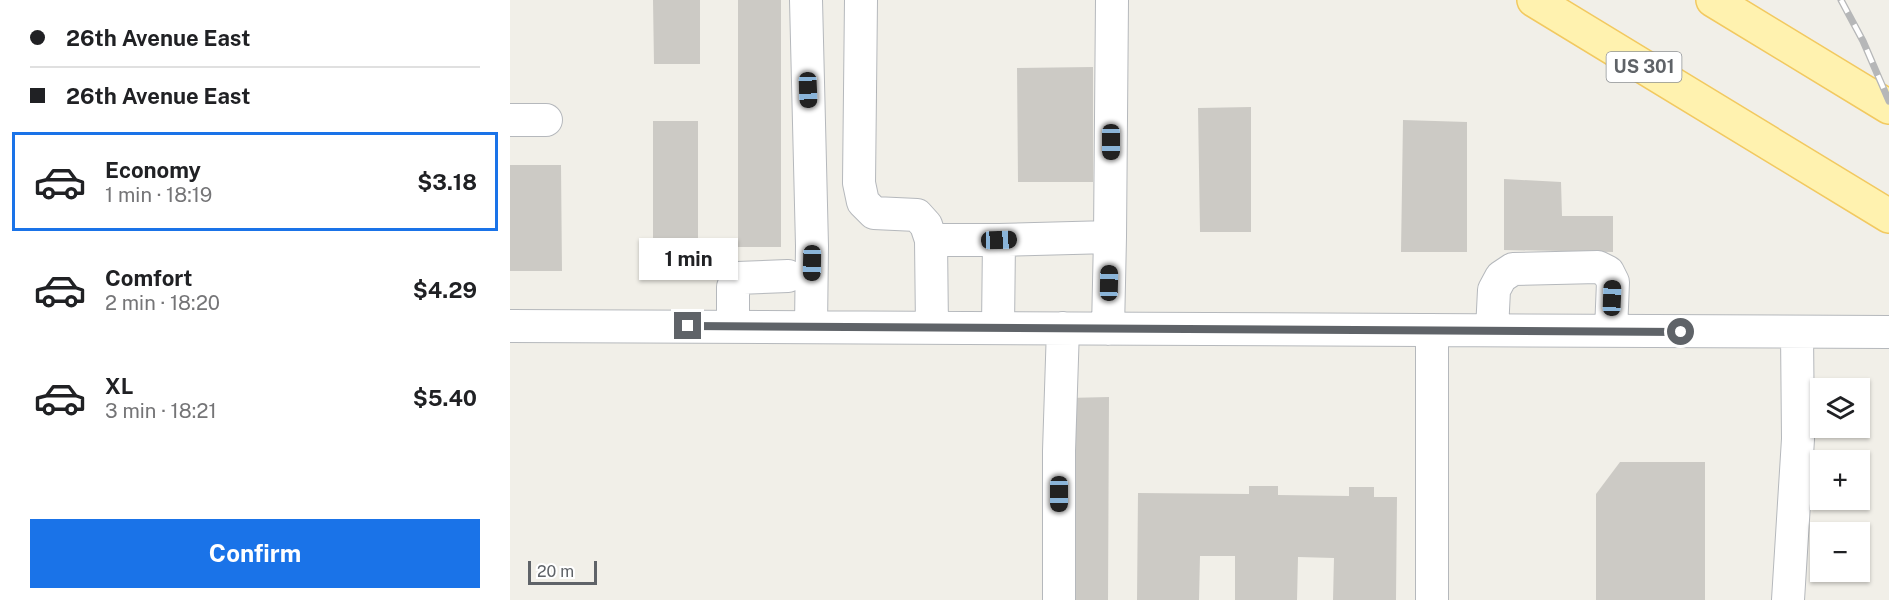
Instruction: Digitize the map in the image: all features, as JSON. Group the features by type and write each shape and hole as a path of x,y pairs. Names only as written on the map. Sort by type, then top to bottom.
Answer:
{"main road":[{"name":"US 301","path":"1534,0 1889,216"},
{"path":"1717,2 1889,107"}],"street":[{"path":"806,0 812,236 811,327"},
{"path":"861,0 859,183 862,202 874,213 917,215 926,225 931,240 932,328"},
{"path":"1108,329 1112,0"},
{"path":"510,120 546,120"},
{"path":"931,240 1110,237"},
{"path":"998,328 999,240"},
{"path":"1492,330 1494,290 1501,277 1513,269 1598,267 1608,272 1613,282 1611,331"},
{"path":"733,326 733,287 737,278 788,276"},
{"path":"510,326 1889,332"},
{"path":"1059,600 1059,451 1063,328"},
{"path":"1432,330 1432,600"},
{"path":"1788,600 1798,439 1797,332"}],"building":[{"path":"653,0 700,0 700,64 654,64"},
{"path":"738,0 781,0 781,247 738,247"},
{"path":"1093,67 1093,182 1018,182 1017,68"},
{"path":"1251,107 1251,232 1200,232 1198,108"},
{"path":"1403,120 1467,122 1467,252 1401,252"},
{"path":"653,121 698,121 698,247 653,247"},
{"path":"510,165 561,165 562,271 510,271"},
{"path":"1504,179 1561,182 1562,216 1613,216 1613,252 1504,250"},
{"path":"1109,397 1108,600 1067,600 1067,398"},
{"path":"1620,462 1705,462 1705,600 1596,600 1596,494"},
{"path":"1249,486 1278,486 1278,495 1349,496 1349,487 1374,487 1374,497 1397,497 1396,600 1333,600 1334,558 1298,557 1297,600 1235,600 1235,556 1200,556 1199,600 1137,600 1138,493 1249,494"}],"railway":[{"path":"1841,0 1863,41 1889,101"}],"route":[{"path":"688,326 1681,332"}]}
